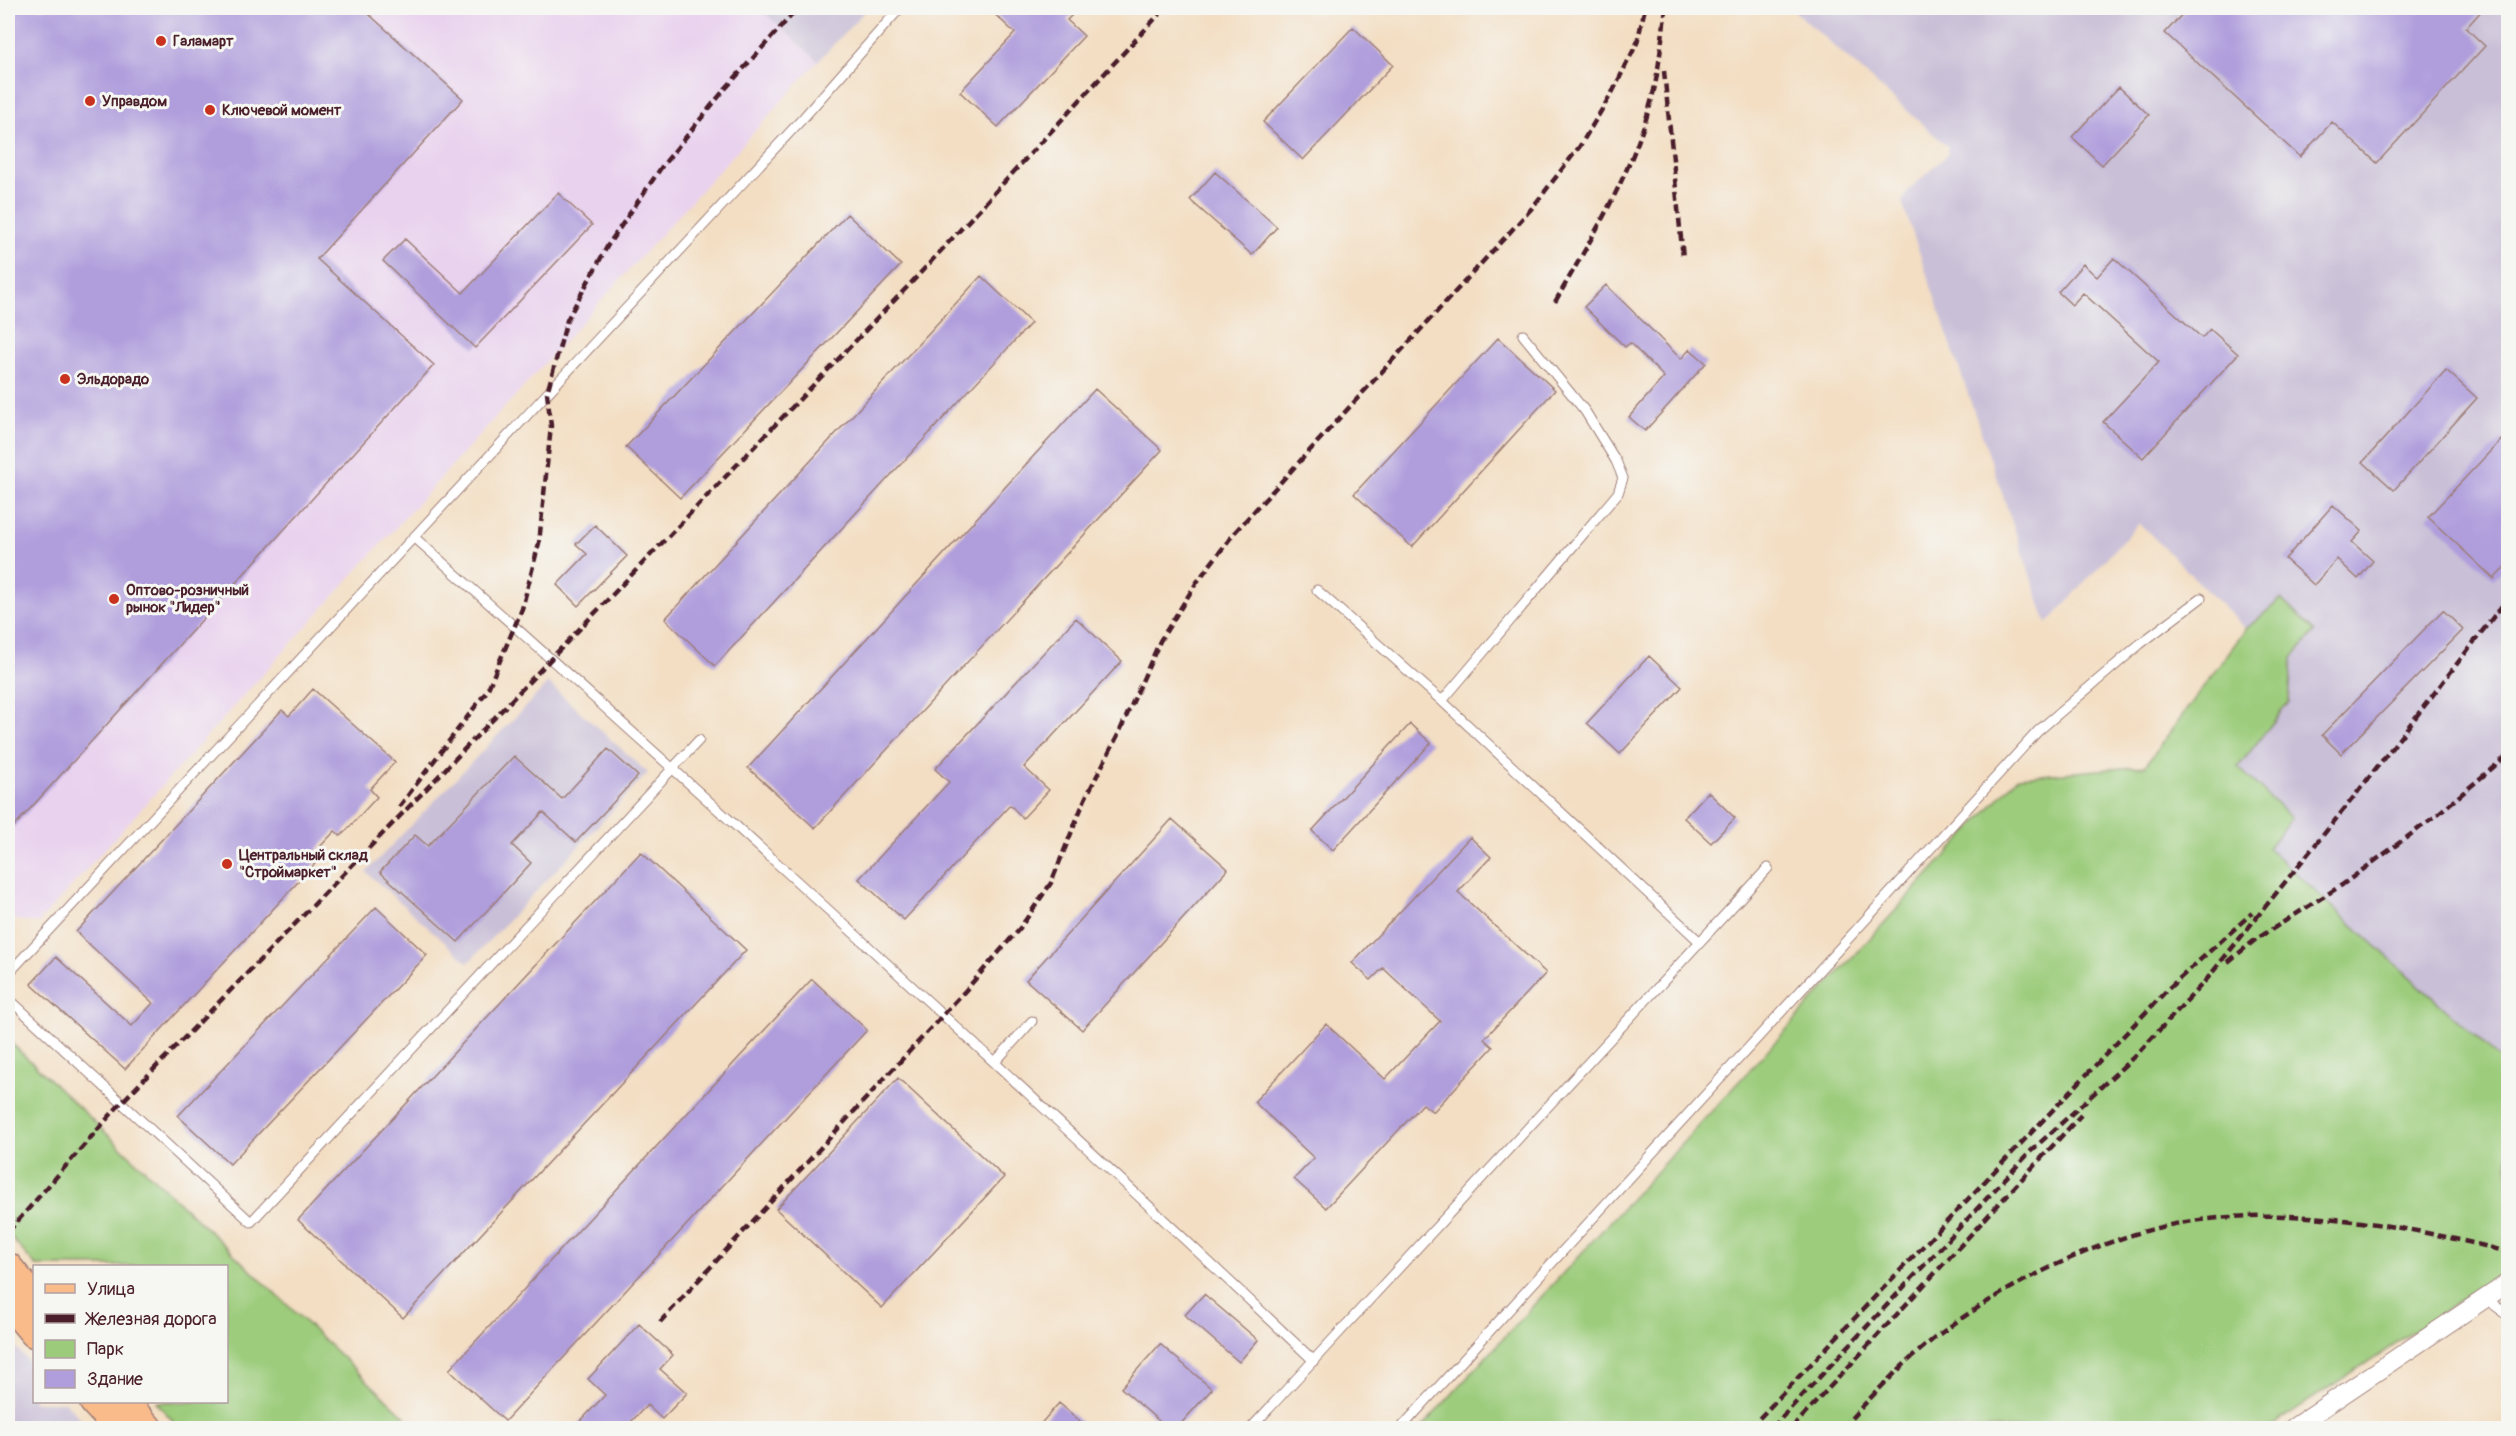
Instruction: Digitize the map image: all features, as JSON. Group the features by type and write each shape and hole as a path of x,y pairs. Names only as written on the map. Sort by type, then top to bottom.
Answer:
{"main road":[{"path":"8,1267 33,1297"},
{"path":"8,1302 33,1332"},
{"path":"96,1403 118,1428"},
{"path":"127,1403 148,1428"}],"street":[{"path":"2293,1428 2508,1283"}],"lane":[{"path":"8,974 804,117 900,8"},
{"path":"1442,701 1618,493 1623,478 1616,461 1585,411 1523,335"},
{"path":"414,537 673,766 934,1009 995,1062 1314,1361"},
{"path":"1317,590 1442,701 1700,942"},
{"path":"1401,1428 2038,731 2140,644 2201,598"},
{"path":"8,998 251,1222 699,740"},
{"path":"1251,1428 1768,868"},
{"path":"995,1062 1032,1021"},
{"path":"2486,1299 2508,1315"}],"shaded area":[{"path":"8,8 759,8 818,61 38,923 8,919"},
{"path":"759,8 868,8 818,61"},
{"path":"1791,8 2508,8 2508,1073 2268,848 2291,818 2238,767 2289,703 2292,658 2315,632 2282,599 2246,629 2139,523 2047,624 1902,202 1909,190 1948,154 1948,147"},
{"path":"548,683 648,773 468,963 366,872"},
{"path":"8,1338 33,1367 33,1403 66,1403 89,1428 8,1428"}],"green space":[{"path":"2281,599 2315,632 2292,658 2289,702 2238,767 2291,818 2268,848 2508,1066 2508,1269 2268,1428 1421,1428 2018,777 2145,766 2246,629"},
{"path":"8,1040 417,1428 179,1428 157,1403 228,1403 228,1265 35,1265 8,1234"}],"building":[{"name":"Оптово-розничный рынок \"Лидер\"","path":"8,8 362,8 463,99 317,259 434,365 8,833"},
{"path":"988,8 1079,8 1067,20 1084,36 998,127 960,92 1015,33"},
{"path":"2188,8 2484,8 2466,28 2485,46 2377,163 2332,122 2300,157 2165,33"},
{"path":"1353,27 1393,65 1303,160 1263,122"},
{"path":"2119,87 2149,115 2102,165 2072,137"},
{"path":"1215,172 1277,227 1252,255 1190,200"},
{"path":"558,193 592,225 475,348 383,261 405,239 463,293"},
{"path":"847,214 901,265 680,498 626,447"},
{"path":"2114,258 2202,338 2210,329 2238,354 2143,458 2103,422 2159,362 2083,293 2072,305 2058,292 2083,264 2097,277"},
{"path":"981,276 1031,323 715,666 665,619"},
{"path":"1606,285 1681,359 1690,349 1706,363 1645,431 1629,417 1664,377 1630,343 1625,347 1584,307"},
{"path":"1498,338 1555,390 1412,547 1354,494"},
{"path":"2446,370 2477,398 2394,490 2363,462"},
{"path":"1095,389 1162,450 815,828 748,768"},
{"path":"2501,440 2508,448 2508,564 2494,579 2428,517"},
{"path":"2333,505 2362,531 2352,542 2373,561 2358,579 2337,559 2314,585 2285,559"},
{"path":"595,525 627,556 578,606 557,585 587,554 576,544"},
{"path":"2443,610 2463,630 2341,754 2322,735"},
{"path":"1076,618 1122,661 1024,767 1049,790 1023,818 1010,805 904,920 859,879 949,782 935,769"},
{"path":"1649,656 1682,687 1620,754 1587,723"},
{"name":"Центральный склад \"Строймаркет\"","path":"313,689 395,762 370,789 377,797 341,836 335,831 316,851 322,856 125,1069 31,984 56,957 132,1026 153,1003 76,932 282,710 289,716"},
{"path":"1410,724 1431,743 1333,850 1312,831"},
{"path":"608,749 638,776 576,842 543,812 512,845 531,863 458,942 380,872 415,835 428,846 514,756 562,799"},
{"path":"1708,792 1735,818 1711,843 1684,818"},
{"path":"1172,819 1228,869 1082,1030 1026,980"},
{"path":"1470,837 1491,857 1458,892 1546,973 1484,1039 1493,1047 1433,1112 1423,1104 1326,1208 1294,1179 1314,1158 1254,1102 1326,1024 1385,1079 1440,1021 1383,968 1371,980 1352,963"},
{"path":"641,852 746,950 403,1318 298,1220"},
{"path":"376,907 427,955 230,1164 178,1116"},
{"path":"812,979 867,1030 505,1421 449,1370"},
{"path":"898,1078 1004,1177 882,1308 776,1209"},
{"path":"1204,1294 1258,1340 1239,1362 1185,1315"},
{"path":"639,1324 673,1355 660,1369 687,1393 662,1419 647,1405 625,1428 574,1428 605,1395 588,1379"},
{"path":"1160,1344 1212,1389 1177,1428 1167,1428 1121,1388"},
{"path":"1059,1403 1088,1428 1037,1428"}],"railway":[{"path":"399,807 487,691 522,609 539,543 551,426 547,393 567,320 608,245 663,165 725,89 798,8"},
{"path":"8,1232 121,1103 433,782 912,282 1165,8"},
{"path":"660,1322 965,991 1020,928 1051,883 1085,799 1119,733 1160,641 1197,582 1235,532 1532,208 1580,146 1613,91 1637,43 1645,8"},
{"path":"1555,302 1612,199 1636,146 1654,90 1666,8"},
{"path":"1664,71 1683,258"},
{"path":"1772,1428 2031,1151 2137,1054 2207,979 2353,798 2508,598"},
{"path":"2228,962 2255,940 2342,885 2433,818 2508,755"},
{"path":"1750,1428 2169,988 2252,913"},
{"path":"1792,1428 2081,1115"},
{"path":"1842,1428 1917,1353 1969,1313 2059,1263 2155,1228 2227,1217 2308,1217 2389,1226 2508,1252"}],"place":[{"name":"Галамарт","path":"161,41"},
{"name":"Управдом","path":"90,101"},
{"name":"Ключевой момент","path":"210,110"},
{"name":"Эльдорадо","path":"65,379"},
{"name":"Оптово-розничный рынок \"Лидер\"","path":"114,599"},
{"name":"Центральный склад \"Строймаркет\"","path":"227,864"}]}
